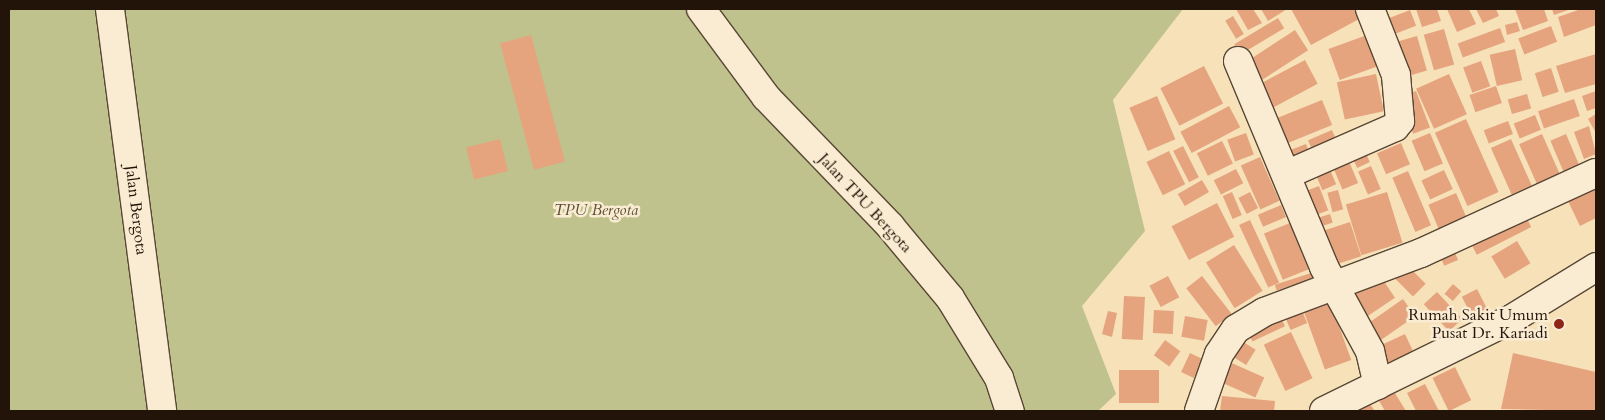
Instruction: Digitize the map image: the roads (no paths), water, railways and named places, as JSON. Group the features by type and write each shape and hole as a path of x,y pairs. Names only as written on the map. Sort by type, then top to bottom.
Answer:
{"street":[{"name":"Jalan Bergota","path":"110,9 162,411"},
{"name":"Jalan TPU Bergota","path":"701,9 766,97 890,226 950,298 998,378 1010,411"},
{"path":"1288,174 1395,127 1400,121 1396,74 1370,9"},
{"path":"1238,61 1334,284 1370,350 1378,385"},
{"path":"1199,411 1210,374 1236,330 1264,312 1334,284 1421,253 1596,173"},
{"path":"1324,411 1510,320 1596,267"}],"place":[{"name":"Rumah Sakit Umum Pusat Dr. Kariadi","path":"1559,324"}],"park label":[{"name":"TPU Bergota","path":"596,210"}]}
